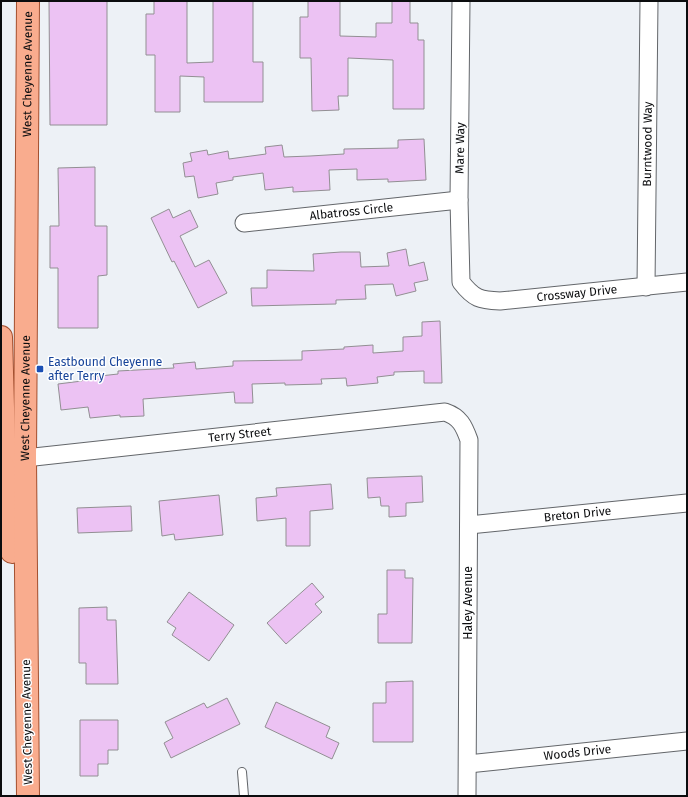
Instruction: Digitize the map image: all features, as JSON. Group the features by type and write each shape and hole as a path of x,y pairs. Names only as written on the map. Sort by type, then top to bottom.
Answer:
{"main road":[{"name":"West Cheyenne Avenue","path":"28,1 25,458 28,796"},
{"path":"1,337 4,442 12,452 25,458"},
{"path":"1,464 7,472 17,631 26,659"}],"street":[{"name":"Mare Way","path":"461,1 459,200 461,282 469,292"},
{"name":"Burntwood Way","path":"646,287 649,1"},
{"name":"Albatross Circle","path":"244,223 459,200"},
{"name":"Crossway Drive","path":"469,292 480,300 500,301 687,282"},
{"name":"Terry Street","path":"25,458 445,412 454,415"},
{"name":"Haley Avenue","path":"454,415 463,424 469,440 467,796"},
{"name":"Breton Drive","path":"469,525 687,503"},
{"name":"Woods Drive","path":"468,764 687,741"}],"lane":[{"path":"242,772 244,796"}],"building":[{"path":"49,1 107,1 107,125 50,125"},
{"path":"154,1 187,1 187,63 213,62 213,1 253,1 253,62 263,62 263,102 204,102 204,77 180,76 180,112 155,112 155,55 146,55 146,14 154,14"},
{"path":"308,1 340,1 340,36 376,37 376,23 392,23 392,1 410,1 410,23 418,23 418,40 424,40 424,109 393,109 393,60 348,58 348,96 338,96 339,110 312,111 311,58 300,58 300,17 308,17"},
{"path":"424,139 426,180 388,182 388,179 357,180 357,169 329,170 330,190 293,192 293,187 265,190 263,173 233,177 233,180 216,183 218,194 198,198 194,176 185,177 183,163 192,161 190,153 207,150 208,155 228,151 229,159 266,154 265,147 282,145 284,157 310,156 344,154 344,149 398,148 398,140"},
{"path":"95,167 95,226 107,226 107,275 98,276 98,328 58,328 58,268 50,268 50,226 59,226 58,168"},
{"path":"169,209 173,218 190,210 198,227 180,236 195,267 209,260 227,293 198,308 174,261 172,262 151,218"},
{"path":"406,249 409,266 424,262 428,280 414,283 416,291 396,296 393,284 365,285 366,299 336,300 336,304 252,306 251,288 267,288 267,270 314,271 313,254 341,252 360,252 361,267 389,266 387,253"},
{"path":"440,321 442,383 424,383 424,371 394,372 394,375 377,377 378,383 347,386 346,378 321,379 322,384 252,384 253,403 235,403 234,392 143,399 144,416 120,417 120,415 90,418 88,407 61,410 58,384 82,381 82,378 118,374 118,371 174,368 173,364 195,362 196,369 233,366 233,361 302,360 302,351 344,349 344,347 373,345 373,353 403,351 403,337 422,336 422,322"},
{"path":"422,476 423,502 406,503 406,516 389,517 389,506 381,506 380,497 368,498 367,478"},
{"path":"331,484 333,509 310,511 310,546 286,546 286,518 257,521 256,498 277,496 276,488"},
{"path":"219,495 223,535 175,540 174,534 162,536 159,501"},
{"path":"131,506 132,531 78,533 77,508"},
{"path":"387,570 405,570 405,578 413,578 412,643 378,643 378,614 387,614"},
{"path":"312,583 324,597 315,604 322,612 286,644 267,623"},
{"path":"189,592 234,625 209,661 172,635 176,628 167,622"},
{"path":"107,607 107,620 116,620 118,684 86,684 86,663 79,663 79,608"},
{"path":"413,681 413,742 373,742 373,703 386,703 386,682"},
{"path":"227,698 240,724 171,758 164,743 173,738 165,722 204,703 207,708"},
{"path":"276,702 330,727 326,737 339,743 332,759 265,727"},
{"path":"80,720 118,720 118,750 108,750 108,764 98,764 98,776 80,776"}],"place":[{"name":"Eastbound Cheyenne after Terry","path":"40,369"}]}
